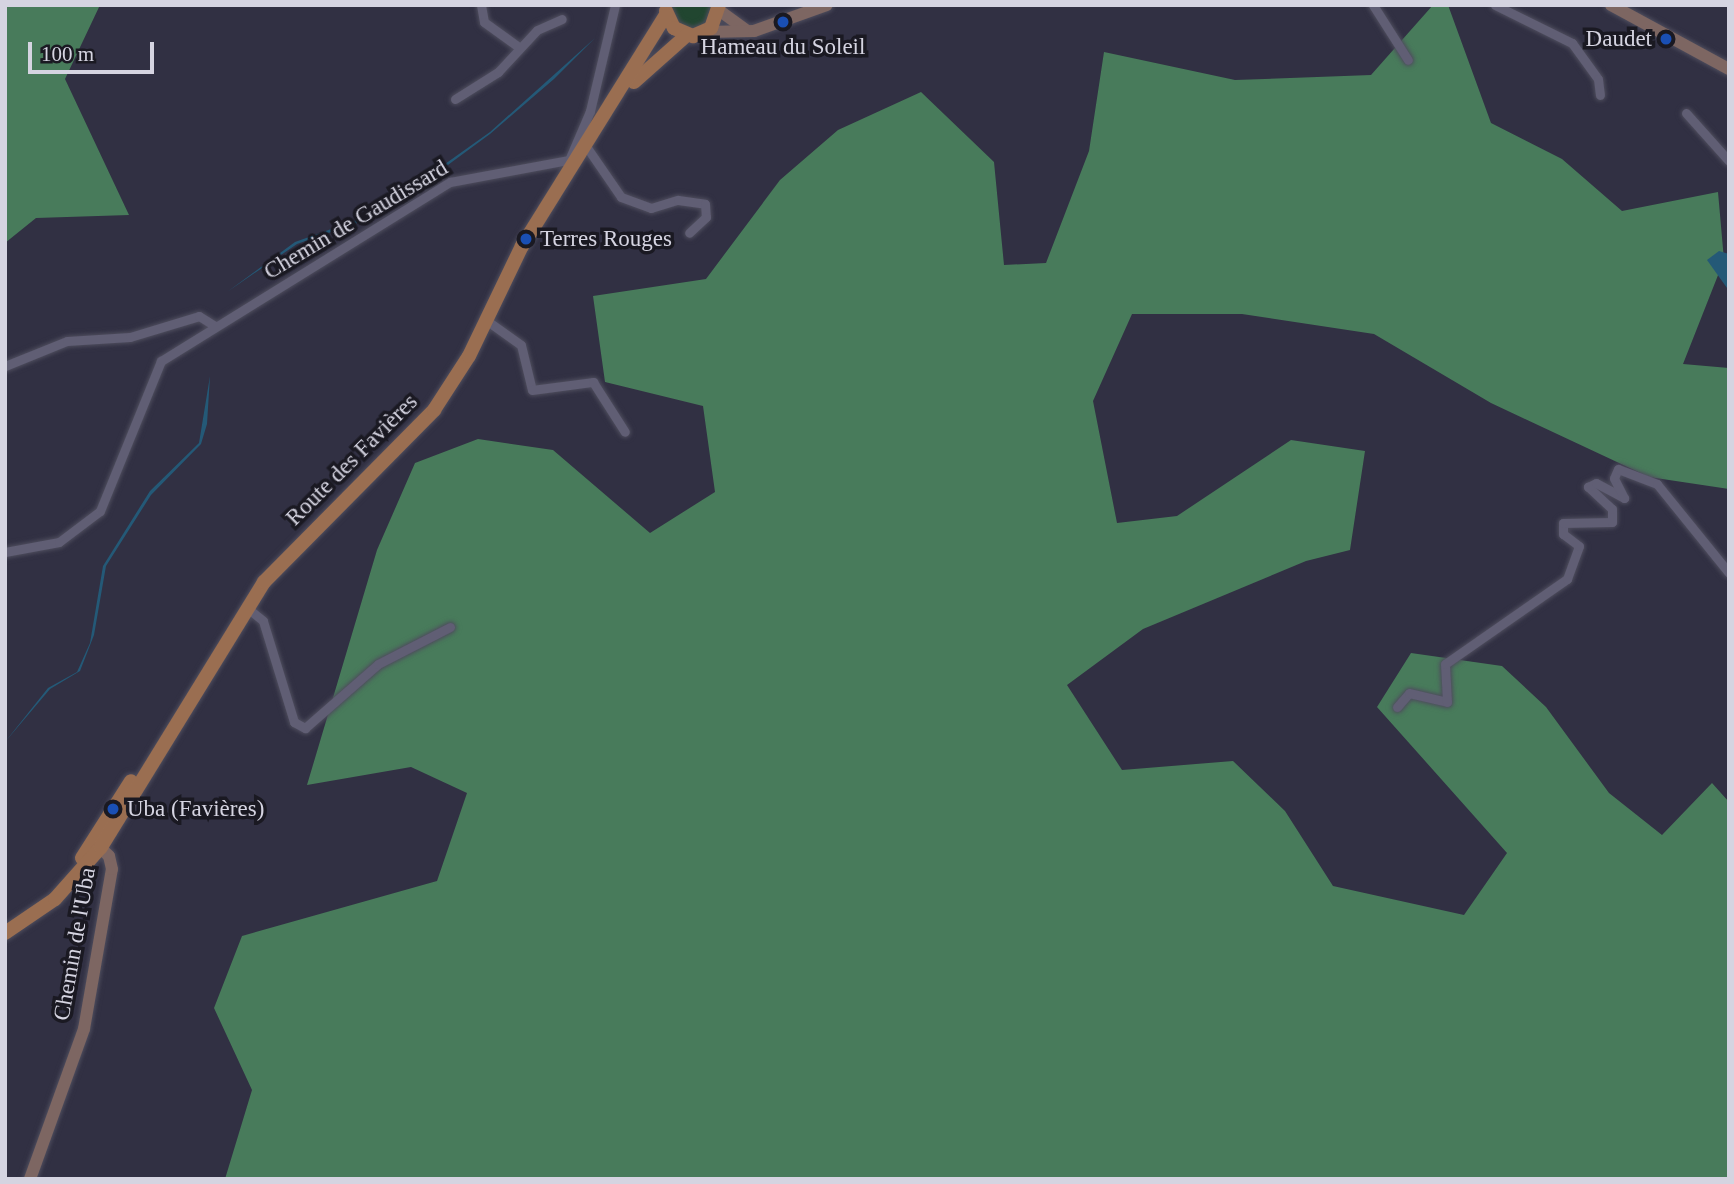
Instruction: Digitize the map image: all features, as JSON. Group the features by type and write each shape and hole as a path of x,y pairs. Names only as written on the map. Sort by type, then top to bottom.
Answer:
{"main road":[{"path":"615,105 687,35 706,32 720,8"},
{"path":"615,105 666,10 687,35"},
{"name":"Route des Favières","path":"9,931 72,872 97,844 246,607 274,571 420,429 486,320 522,246 615,105"}],"street":[{"path":"481,5 484,22 520,48"},
{"name":"Chemin de Gaudissard","path":"215,326 450,182 569,160 590,111 615,5"},
{"path":"706,32 748,32 827,5"},
{"path":"1373,5 1408,60"},
{"path":"1495,5 1572,43 1598,79 1600,95"},
{"path":"1611,5 1729,69"},
{"path":"720,8 748,32"},
{"path":"454,99 498,72 537,30 562,19"},
{"path":"1686,113 1729,161"},
{"path":"588,149 621,197 653,208 678,200 705,204 706,217 689,233"},
{"path":"5,366 67,341 130,337 199,316 215,326 156,366 142,416 100,511 60,542 5,552"},
{"path":"486,320 521,345 532,390 595,383 625,432"},
{"path":"1397,707 1410,693 1446,703 1446,664 1566,581 1579,546 1563,534 1563,523 1612,522 1612,509 1588,487 1600,485 1623,498 1626,492 1614,478 1618,469 1657,484 1729,573"},
{"path":"246,607 263,621 294,722 305,728 377,664 450,627"},
{"name":"Chemin de l'Uba","path":"30,1179 84,1029 112,869 97,844"}],"green space":[{"path":"5,5 100,5 65,79 129,215 36,218 5,243"},
{"path":"671,5 715,5 713,17 697,31 681,28"},
{"path":"1433,5 1448,5 1491,123 1562,159 1622,211 1718,192 1724,260 1683,364 1729,368 1729,489 1649,477 1491,403 1374,334 1242,314 1132,314 1093,401 1117,523 1177,516 1291,440 1365,451 1350,550 1306,561 1143,629 1067,685 1122,770 1233,761 1285,811 1333,886 1464,915 1507,853 1377,707 1411,653 1502,666 1546,707 1609,793 1662,835 1712,783 1729,802 1729,1179 225,1179 252,1090 214,1008 242,936 437,881 467,793 411,767 307,785 377,550 415,463 478,439 553,450 650,533 715,492 703,406 605,382 593,296 706,279 780,180 838,130 921,92 994,162 1004,265 1046,263 1089,151 1104,52 1235,80 1371,75"}],"water":[{"path":"595,38 554,79 490,134 380,215 297,244 227,292 295,242 376,213 490,132"},
{"path":"1719,251 1729,254 1727,288 1707,260"},
{"path":"210,376 207,424 201,444 151,495 106,566 94,635 80,671 50,689 5,742 48,688 77,672 90,643 103,566 150,491 199,443"}],"place":[{"name":"Hameau du Soleil","path":"783,22"},
{"name":"Daudet","path":"1666,39"},
{"name":"Terres Rouges","path":"526,239"},
{"name":"Uba (Favières)","path":"113,809"}]}
